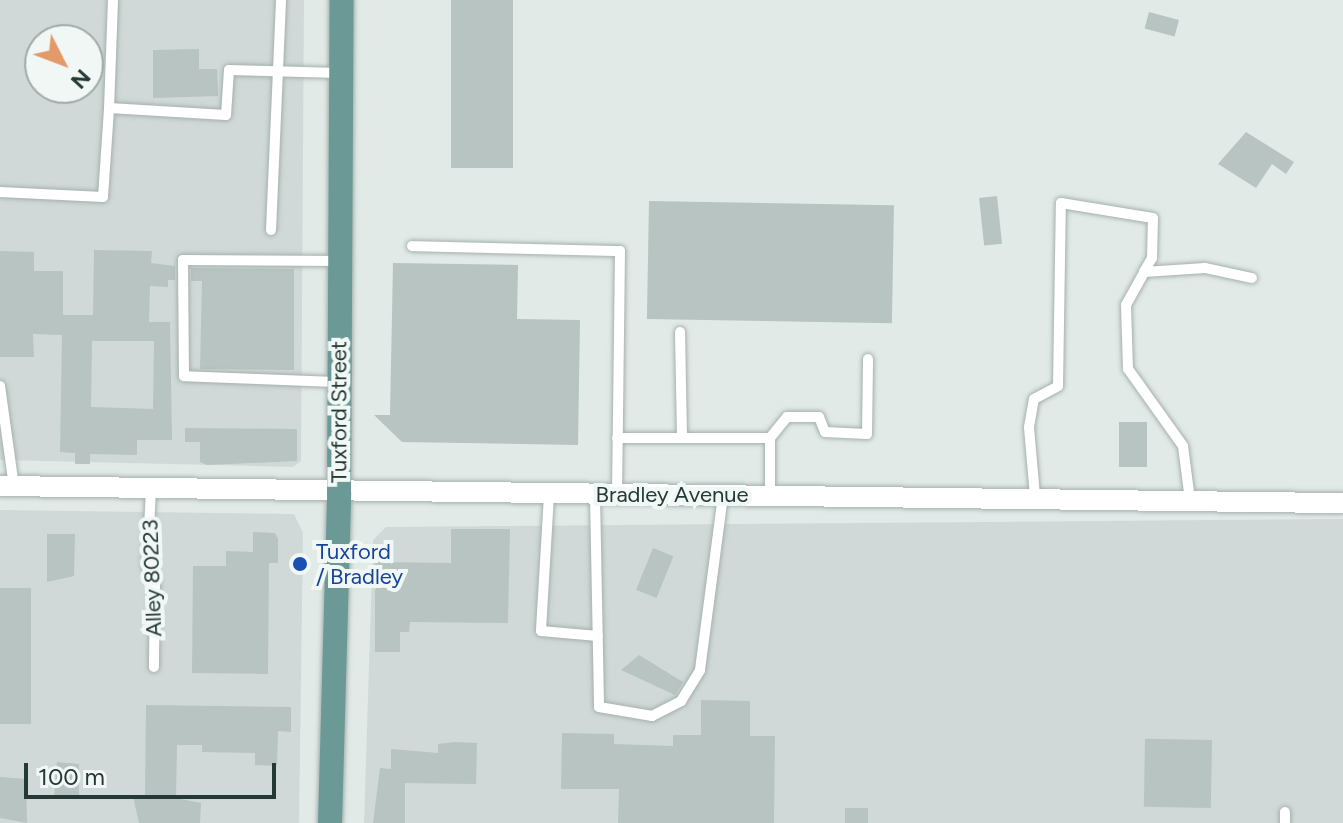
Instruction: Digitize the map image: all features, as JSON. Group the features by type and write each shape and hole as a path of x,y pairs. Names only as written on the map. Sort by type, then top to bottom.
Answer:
{"main road":[{"name":"Tuxford Street","path":"330,823 339,493 337,382 342,0"}],"street":[{"name":"Bradley Avenue","path":"7,486 617,496 1035,496 1343,503"}],"lane":[{"path":"0,192 103,197 113,0"},
{"path":"271,230 281,0"},
{"path":"109,108 226,115 229,70 340,73"},
{"path":"1035,496 1029,427 1034,399 1058,386 1061,203 1153,218 1152,258 1126,305 1128,369 1183,446 1190,500"},
{"path":"412,246 620,251 617,496"},
{"path":"337,382 184,376 183,260 338,261"},
{"path":"1144,272 1205,268 1252,278"},
{"path":"680,332 682,438"},
{"path":"770,495 770,438 787,417 819,417 825,432 867,434 868,359"},
{"path":"0,386 7,486"},
{"path":"617,438 770,438"},
{"name":"Alley 80223","path":"151,489 147,567 155,579 154,667"},
{"path":"549,495 541,631 598,636"},
{"path":"595,495 599,707 652,716 681,701 700,670 723,495"}],"shaded area":[{"path":"0,0 304,0 301,461 293,467 0,460"},
{"path":"0,510 294,514 303,533 299,823 0,823"},
{"path":"1343,519 1343,823 364,823 373,540 386,527"}],"building":[{"path":"451,0 513,0 513,168 451,168"},
{"path":"1149,12 1179,20 1175,36 1145,28"},
{"path":"199,49 199,69 217,69 218,96 153,98 153,50"},
{"path":"1246,132 1294,162 1286,174 1272,164 1256,188 1218,164"},
{"path":"997,196 1002,244 984,246 979,198"},
{"path":"649,201 894,205 892,323 647,319"},
{"path":"94,250 152,251 151,263 175,266 175,280 168,280 168,287 150,286 149,322 170,322 172,440 137,440 137,455 90,454 90,464 75,464 75,453 60,452 62,335 33,334 34,357 0,357 0,251 34,252 34,271 63,271 63,315 93,315","holes":["92,341 154,341 153,409 91,407"]},
{"path":"393,263 518,265 517,319 580,320 578,445 402,442 374,415 390,415"},
{"path":"191,268 294,269 294,370 200,369 202,281 191,281"},
{"path":"1119,422 1147,422 1147,467 1119,467"},
{"path":"185,428 297,429 297,461 207,465 200,462 200,442 185,442"},
{"path":"451,529 510,529 508,623 410,622 409,632 400,632 400,652 375,652 375,562 451,563"},
{"path":"253,532 275,533 278,539 278,563 269,563 268,674 192,673 193,566 226,566 226,551 253,552"},
{"path":"47,534 75,534 74,576 47,582"},
{"path":"653,548 673,556 657,598 636,590"},
{"path":"0,588 31,588 31,724 0,724"},
{"path":"639,655 683,682 675,695 621,670"},
{"path":"701,700 750,701 750,736 775,736 774,823 618,823 619,789 561,789 562,733 614,734 614,744 673,746 673,735 701,735"},
{"path":"146,705 291,707 291,732 278,731 277,766 255,765 255,753 202,752 202,745 177,745 176,798 201,803 200,823 139,823 133,796 145,796"},
{"path":"1145,739 1212,740 1211,808 1144,807"},
{"path":"477,743 476,784 405,783 405,823 373,823 380,768 391,769 391,749 438,753 438,744"},
{"path":"57,762 79,764 79,798 54,798"},
{"path":"0,777 26,779 27,823 0,818"},
{"path":"845,808 868,808 868,823 845,823"}],"place":[{"name":"Tuxford / Bradley","path":"300,564"}]}
